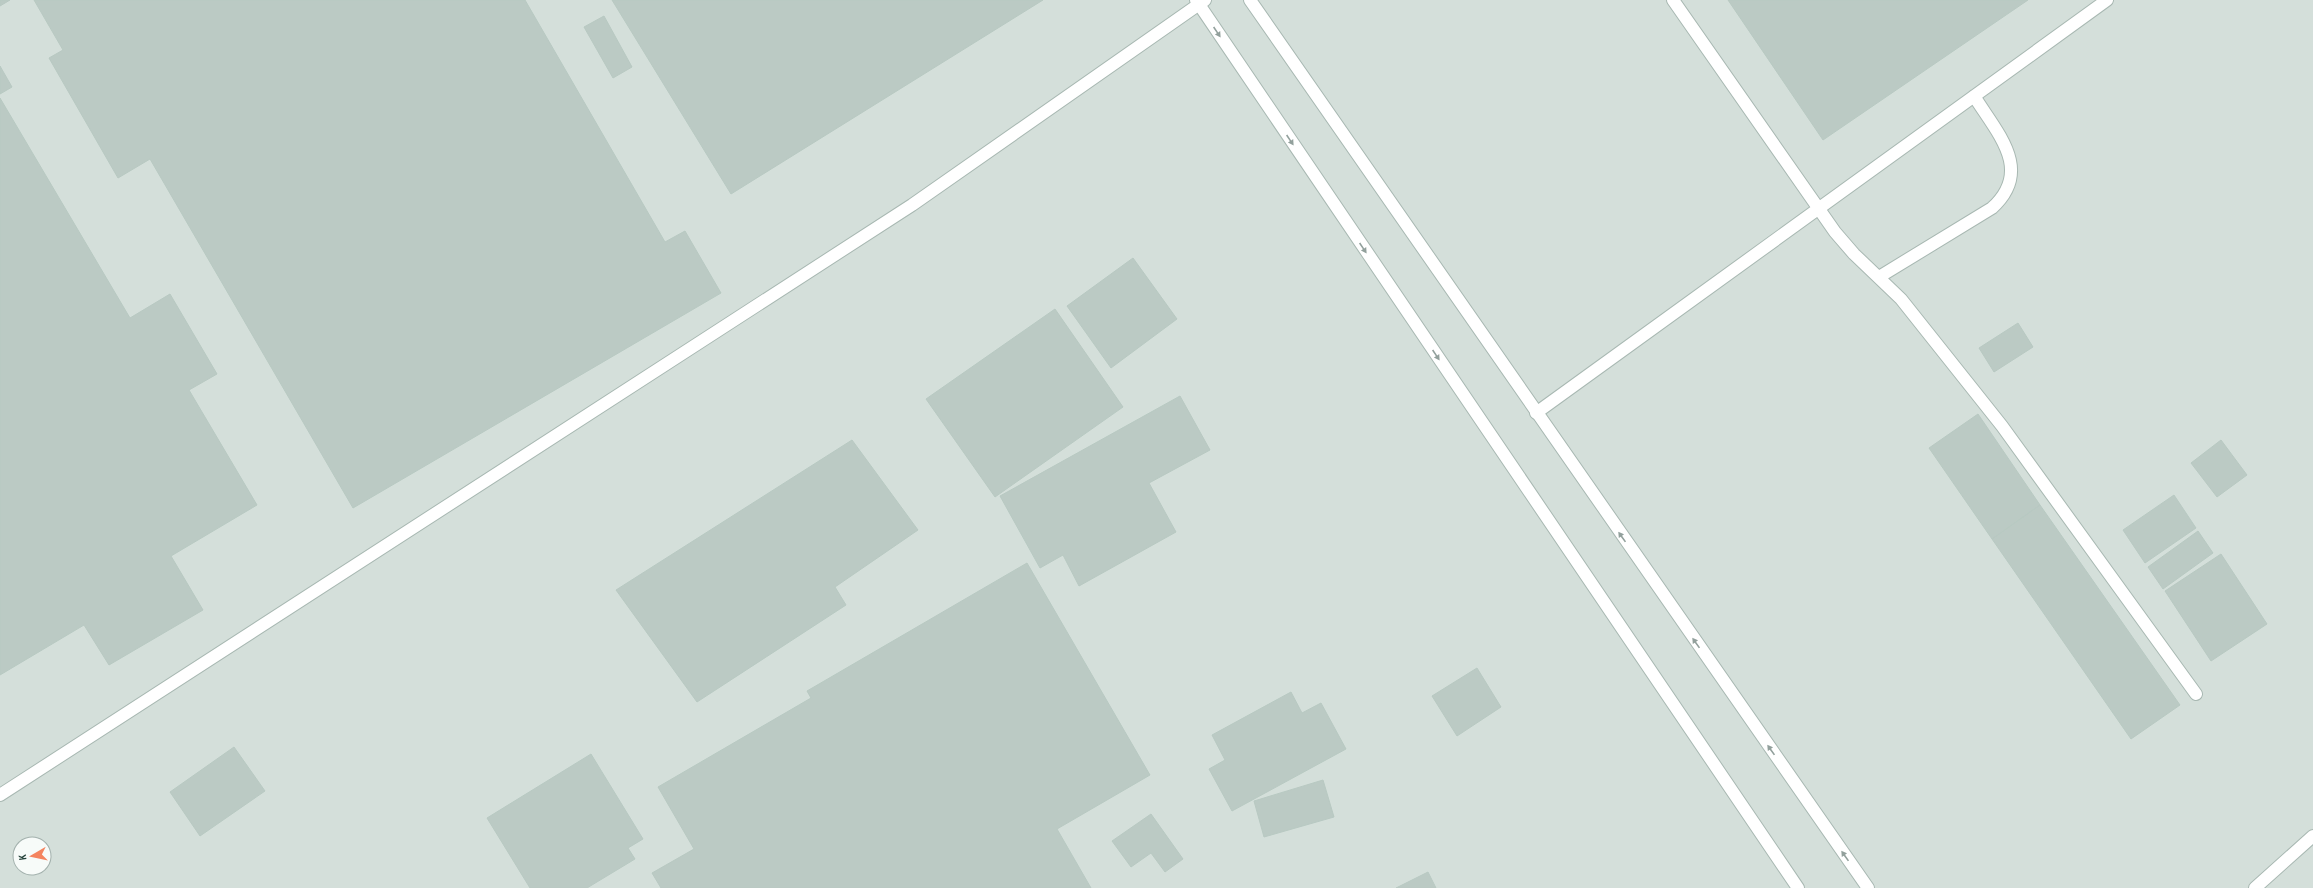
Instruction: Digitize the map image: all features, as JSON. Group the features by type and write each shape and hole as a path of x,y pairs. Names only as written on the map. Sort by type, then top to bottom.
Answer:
{"street":[{"path":"1250,0 1868,888"},
{"path":"1673,0 1820,208 1835,232 1854,254 1902,299 2002,426 2196,694"},
{"path":"1536,413 2107,0"},
{"path":"0,795 912,206 1200,2 1798,888"},
{"path":"1879,277 1992,208 2002,199 2008,188 2012,175 2012,163 2008,150 1974,96"},
{"path":"2255,888 2313,836"}],"shaded area":[{"path":"0,0 2313,0 2313,888 0,888"}],"building":[{"path":"0,0 10,0 0,6"},
{"path":"34,0 525,0 665,242 685,231 721,293 353,508 150,159 118,178 49,58 63,50"},
{"path":"612,0 1043,0 731,194"},
{"path":"1728,0 2028,0 1823,140"},
{"path":"604,16 632,67 613,78 584,27"},
{"path":"0,66 12,87 0,94"},
{"path":"0,98 130,318 170,294 217,374 189,390 257,505 171,556 203,610 109,665 84,625 0,675"},
{"path":"1133,258 1177,319 1111,368 1067,306"},
{"path":"1055,309 1123,407 995,497 926,399"},
{"path":"2018,323 2033,347 1994,372 1979,348"},
{"path":"1180,396 1210,450 1149,483 1176,532 1079,586 1063,555 1040,568 1000,496"},
{"path":"1978,414 2040,505 1992,539 1929,448"},
{"path":"852,440 918,530 835,587 846,605 697,702 616,590"},
{"path":"2221,440 2247,475 2217,497 2191,463"},
{"path":"2174,495 2196,528 2145,563 2123,530"},
{"path":"2040,505 2180,705 2131,739 1992,539"},
{"path":"2198,531 2213,553 2163,589 2148,567"},
{"path":"2221,554 2267,624 2211,661 2165,591"},
{"path":"1027,563 1150,775 1057,829 1091,888 661,888 652,873 694,849 658,787 811,698 807,691"},
{"path":"1477,668 1501,707 1457,736 1432,696"},
{"path":"1291,692 1302,713 1321,703 1346,749 1232,811 1209,769 1225,760 1212,735"},
{"path":"234,747 265,791 200,836 170,792"},
{"path":"591,754 643,839 628,848 635,859 587,888 530,888 487,818"},
{"path":"1323,780 1334,817 1264,837 1254,801"},
{"path":"1151,814 1183,859 1165,872 1151,853 1131,867 1112,841"},
{"path":"1428,872 1436,888 1396,888"}]}
